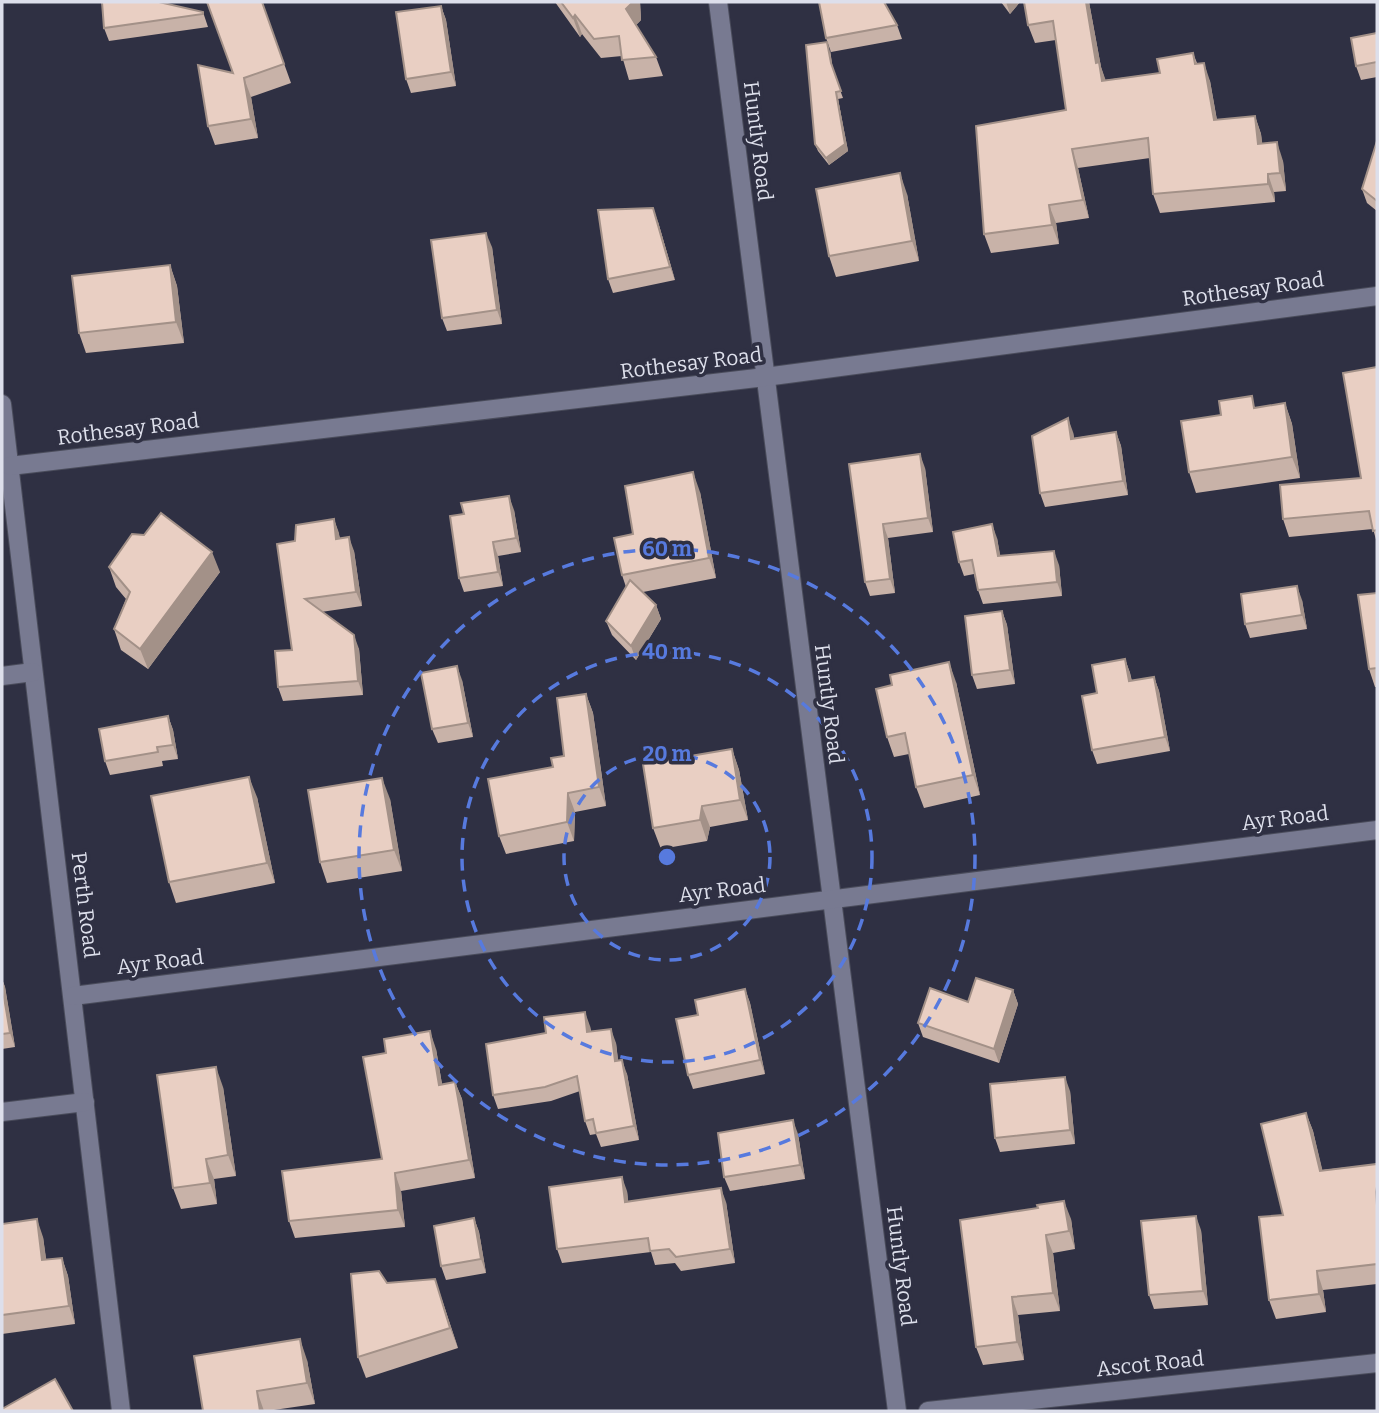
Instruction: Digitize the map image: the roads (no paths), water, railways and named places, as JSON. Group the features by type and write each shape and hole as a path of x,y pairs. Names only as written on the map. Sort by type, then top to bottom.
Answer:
{"street":[{"name":"Huntly Road","path":"718,2 897,1411"},
{"name":"Rothesay Road","path":"9,466 765,377 1377,296"},
{"name":"Perth Road","path":"2,404 121,1411"},
{"path":"2,676 33,672"},
{"name":"Ayr Road","path":"73,996 1377,830"},
{"path":"2,1112 85,1102"},
{"name":"Ascot Road","path":"928,1411 1377,1363"}]}
